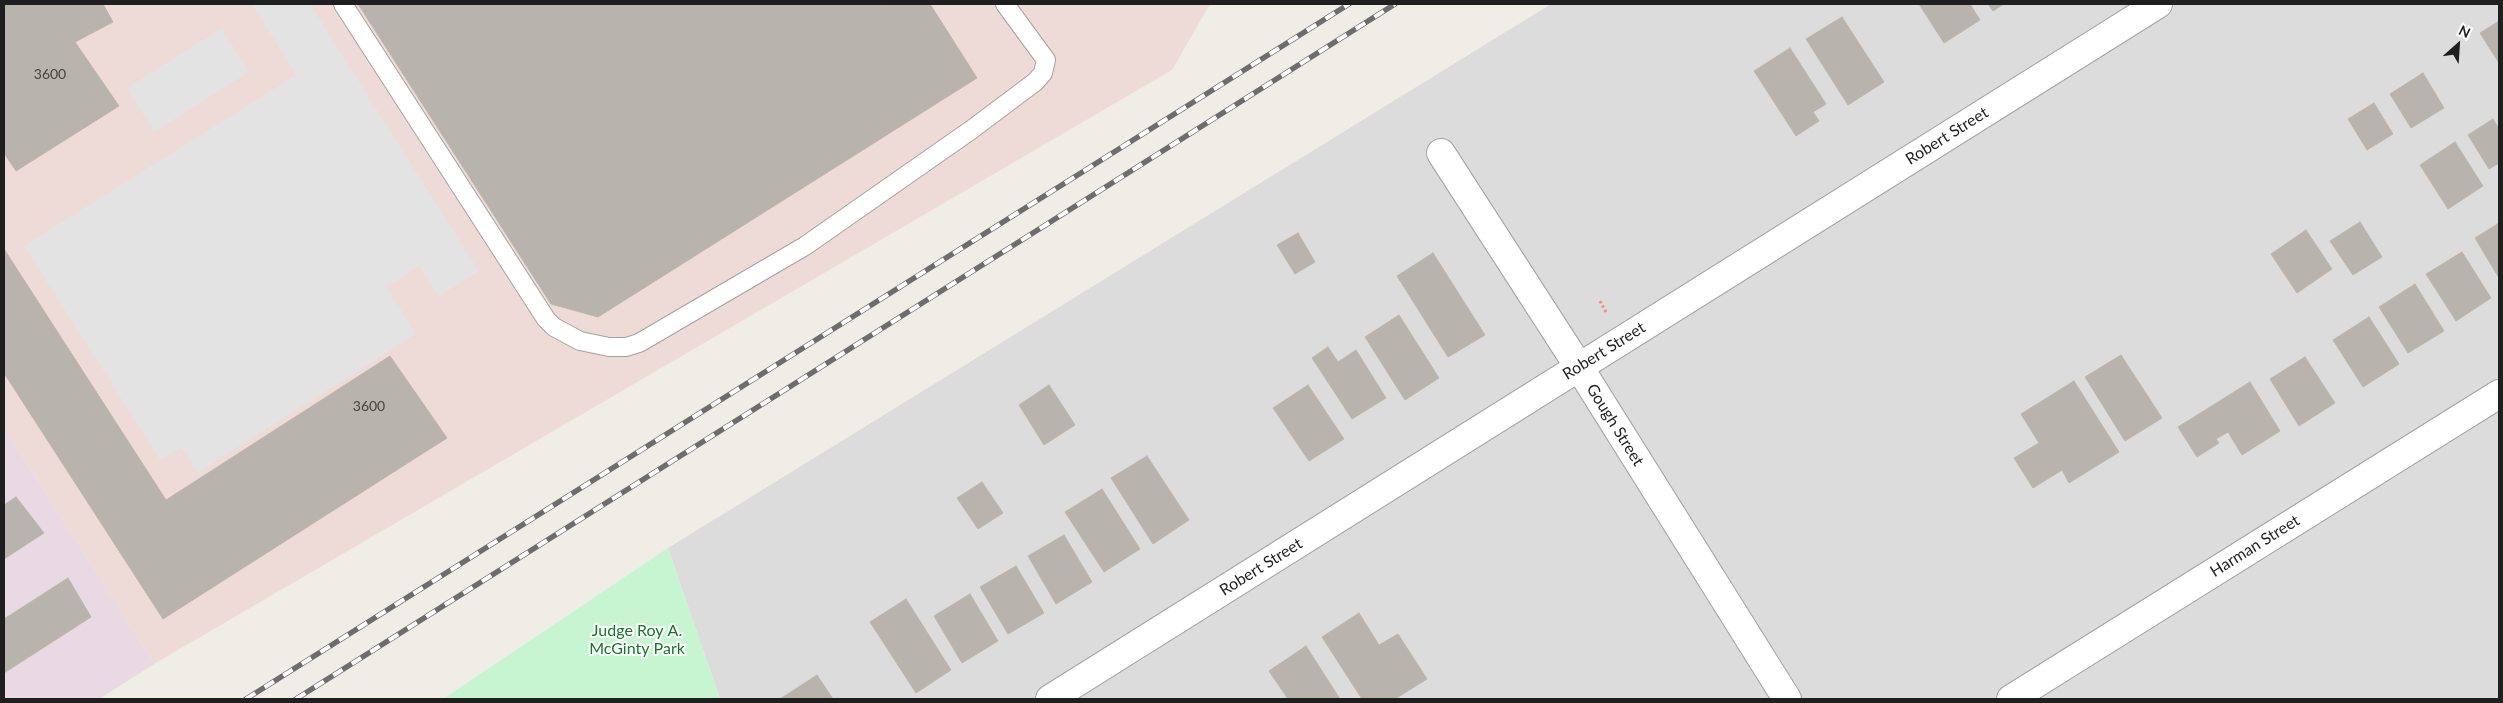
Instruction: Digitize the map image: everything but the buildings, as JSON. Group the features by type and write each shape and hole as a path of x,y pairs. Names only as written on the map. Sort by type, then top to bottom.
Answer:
{"street":[{"name":"Robert Street","path":"1050,699 2158,4"},
{"name":"Gough Street","path":"1441,153 1579,367 1787,699"},
{"name":"Harman Street","path":"2011,699 2499,394"}],"lane":[{"path":"343,4 546,319 554,327 580,341 594,346 609,347 626,347 639,343 805,246 971,130 1035,82 1043,72 1046,60 1005,4"}],"path":[{"path":"1600,301 1608,316"}],"shaded area":[{"path":"4,4 1210,4 1172,70 154,664 4,428"},
{"path":"252,4 310,4 479,271 438,297 419,266 387,287 416,334 197,473 181,447 160,460 24,246 296,75"},
{"path":"1551,4 2499,4 2499,699 720,699 668,548"},
{"path":"222,28 249,72 154,132 127,88"},
{"path":"4,428 154,664 99,699 4,699"}],"green space":[{"name":"Judge Roy A. McGinty Park","path":"668,548 720,699 443,699"}],"railway":[{"path":"246,699 1349,4"},
{"path":"296,699 1395,4"}]}
